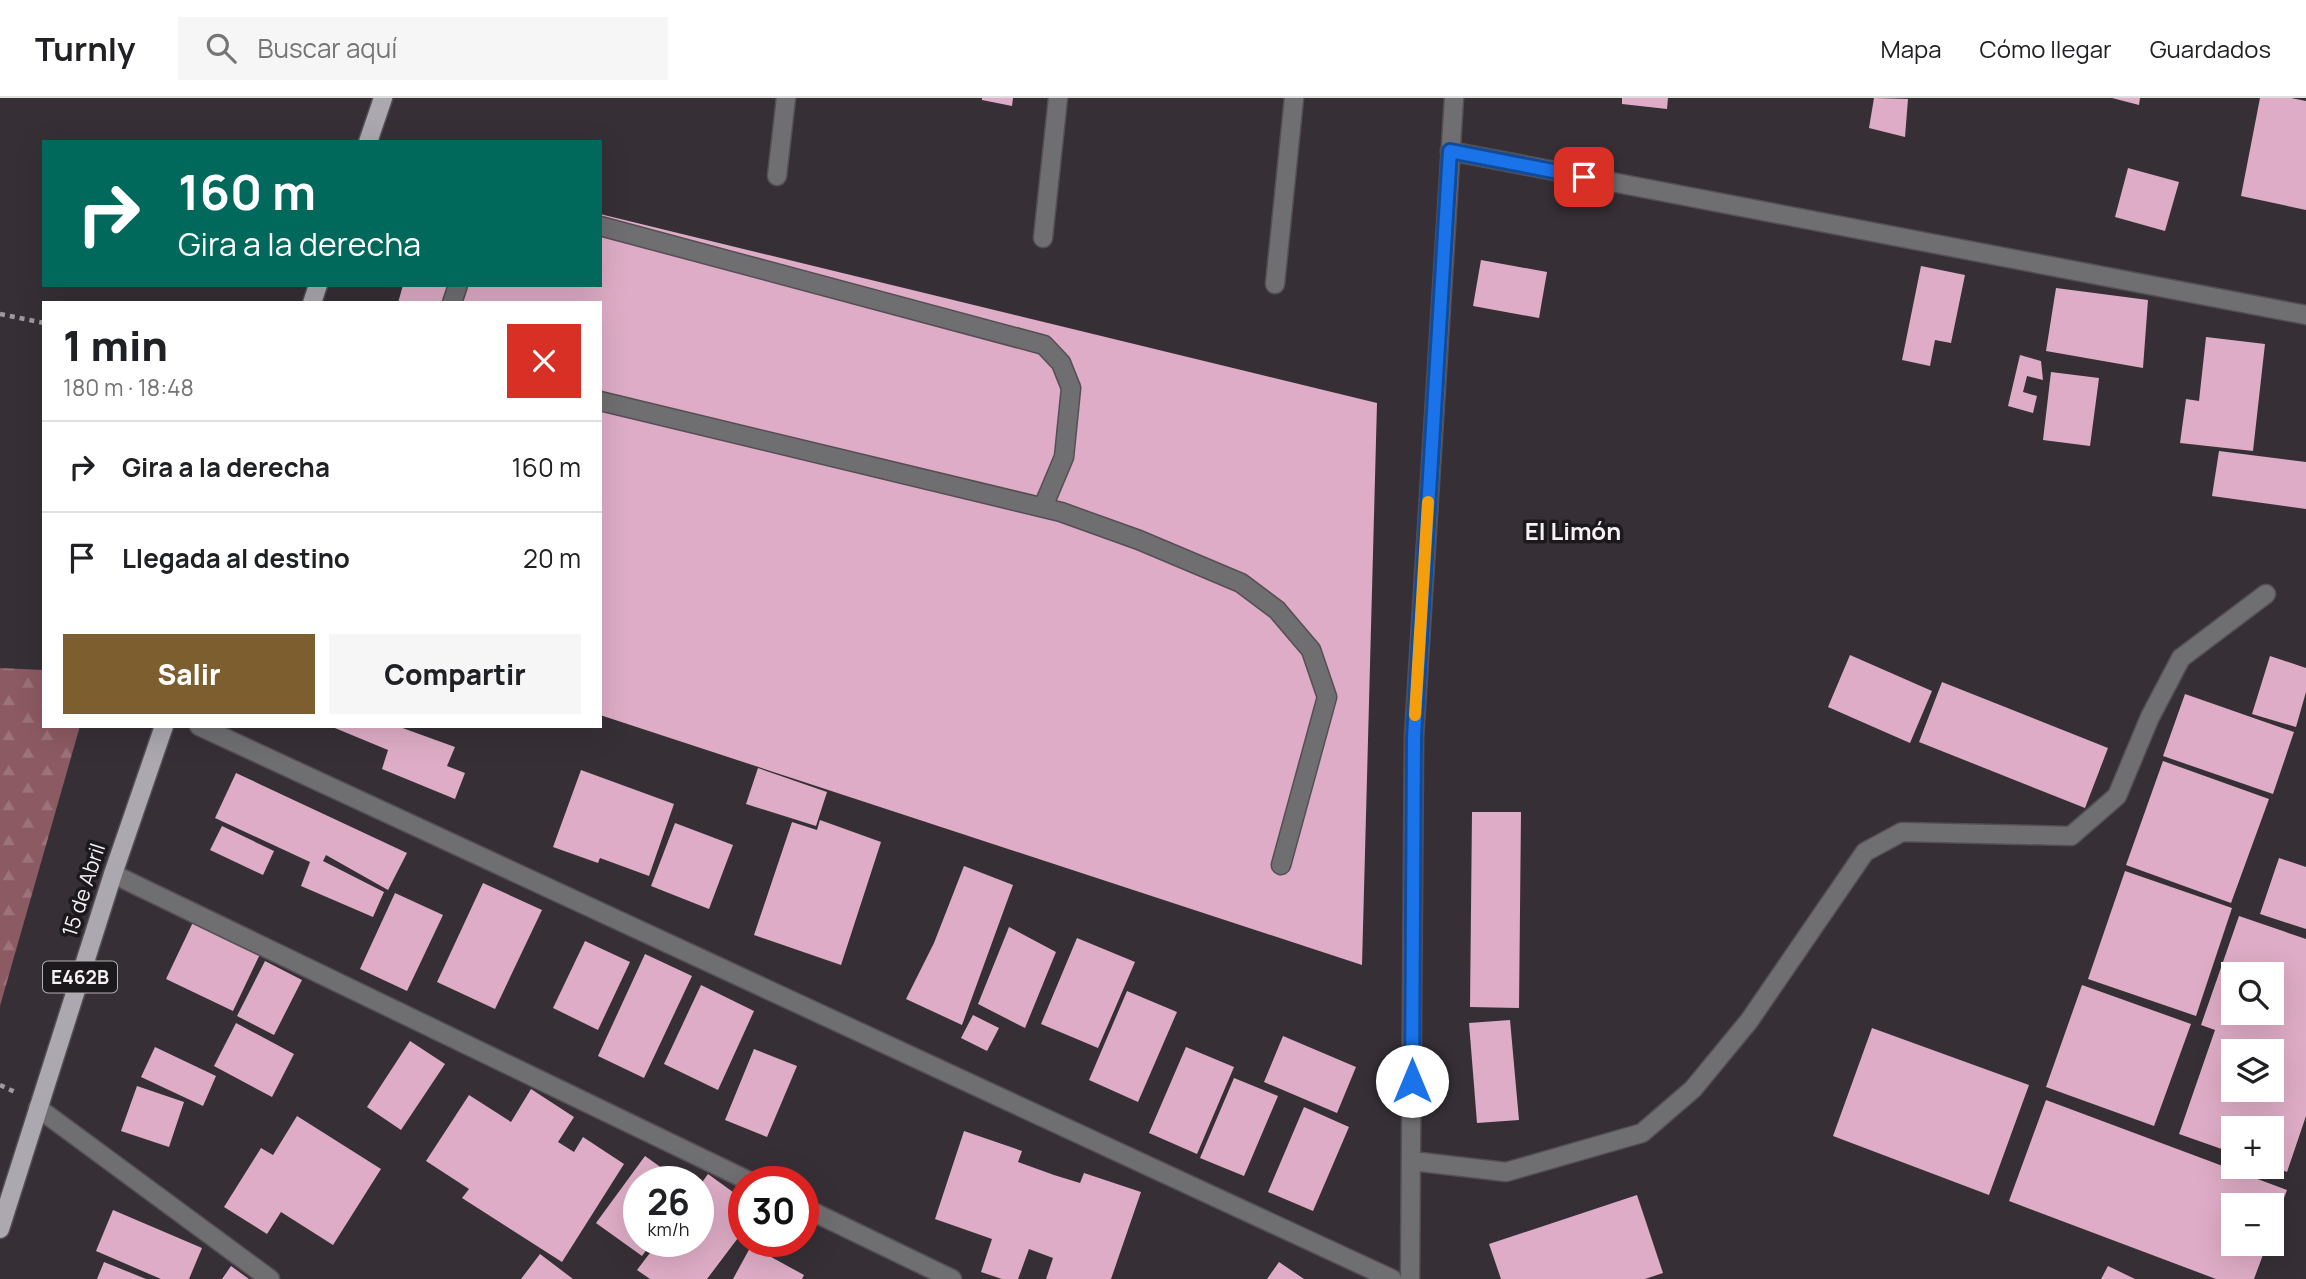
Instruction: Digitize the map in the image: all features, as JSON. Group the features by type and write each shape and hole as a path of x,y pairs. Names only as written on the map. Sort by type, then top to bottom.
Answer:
{"main road":[{"path":"369,140 383,98"},
{"name":"15 de Abril","path":"0,1229 113,874 163,728"}],"street":[{"path":"777,176 786,98"},
{"path":"1043,239 1058,98"},
{"path":"1275,284 1294,98"},
{"path":"1410,1279 1414,737 1454,98"},
{"path":"1450,151 2306,315"},
{"path":"602,227 1044,345 1060,363 1071,388 1064,457 1042,507"},
{"path":"602,401 1042,507 1139,540 1241,583 1277,610 1311,650 1327,697 1281,864"},
{"path":"1412,1161 1506,1171 1642,1133 1693,1089 1749,1021 1865,852 1902,832 2071,836 2117,796 2150,717 2181,658 2266,594"},
{"path":"203,728 1362,1273 1392,1279"},
{"path":"113,874 728,1171"},
{"path":"38,1108 270,1279"},
{"path":"819,1215 952,1279"}],"path":[{"path":"0,314 42,323"}],"green space":[{"path":"0,668 42,670 42,728 79,728 0,1006"}],"building":[{"path":"1013,98 1012,106 982,100"},
{"path":"1622,98 1668,98 1667,109 1622,104"},
{"path":"1874,98 1908,99 1905,137 1869,128"},
{"path":"2112,98 2140,98 2139,105"},
{"path":"2260,98 2306,101 2306,210 2241,196"},
{"path":"2128,168 2179,182 2165,231 2115,217"},
{"path":"602,214 1377,403 1362,965 602,716 602,301 399,301 402,287 602,287"},
{"path":"1481,260 1547,272 1539,318 1473,306"},
{"path":"1921,266 1965,275 1951,343 1935,340 1930,366 1902,360"},
{"path":"2056,288 2148,300 2143,368 2046,351"},
{"path":"2206,337 2265,344 2253,451 2180,443 2186,399 2199,401"},
{"path":"2020,355 2041,361 2043,380 2027,376 2023,392 2037,396 2033,413 2008,406"},
{"path":"2051,372 2099,378 2090,446 2043,440"},
{"path":"2219,451 2306,462 2306,509 2212,496"},
{"path":"1850,655 1932,691 1910,743 1828,707"},
{"path":"2270,656 2306,668 2306,692 2296,727 2252,714"},
{"path":"1942,682 2108,748 2085,808 1919,742"},
{"path":"2185,694 2294,732 2273,794 2163,756"},
{"path":"335,728 403,728 455,747 447,766 465,773 455,799 382,769 388,750"},
{"path":"2163,761 2269,799 2231,903 2126,865"},
{"path":"758,768 827,792 816,826 746,804"},
{"path":"581,770 674,804 649,876 600,858 598,863 553,847"},
{"path":"236,773 407,853 388,890 326,855 323,861 384,892 373,917 301,886 310,862 215,818"},
{"path":"1472,812 1521,812 1519,1008 1470,1007"},
{"path":"820,820 881,842 841,965 754,935 792,822 817,830"},
{"path":"675,823 733,845 709,909 651,886"},
{"path":"222,826 274,851 263,875 210,850"},
{"path":"2279,858 2306,867 2306,929 2260,914"},
{"path":"964,866 1013,885 962,1025 906,999 934,943"},
{"path":"2125,871 2232,908 2196,1016 2088,979"},
{"path":"483,883 542,910 495,1009 437,982"},
{"path":"395,893 443,915 407,991 360,969"},
{"path":"2239,916 2306,939 2306,1116 2287,1172 2284,1171 2284,1116 2221,1116 2221,1149 2179,1134 2215,1030 2201,1025 2221,968 2221,1025 2284,1025 2284,962 2223,962"},
{"path":"195,918 262,950 233,1011 166,979"},
{"path":"1009,927 1056,952 1025,1028 978,1004"},
{"path":"1077,938 1135,962 1098,1048 1041,1024"},
{"path":"585,941 630,962 598,1030 553,1008"},
{"path":"645,954 692,976 644,1078 598,1056"},
{"path":"265,961 302,980 274,1035 237,1016"},
{"path":"701,985 754,1011 718,1090 664,1064"},
{"path":"2082,985 2191,1024 2154,1126 2046,1087"},
{"path":"1127,991 1177,1012 1138,1102 1089,1080"},
{"path":"973,1015 999,1028 987,1051 961,1038"},
{"path":"1510,1020 1519,1120 1477,1123 1469,1023"},
{"path":"236,1023 294,1054 272,1097 214,1066"},
{"path":"1872,1028 2029,1085 1989,1195 1833,1136"},
{"path":"1283,1036 1356,1067 1337,1113 1264,1082"},
{"path":"410,1041 445,1064 401,1130 367,1107"},
{"path":"155,1047 216,1076 203,1106 141,1077"},
{"path":"1186,1047 1234,1067 1197,1154 1149,1133"},
{"path":"754,1049 797,1066 767,1137 725,1120"},
{"path":"1234,1078 1278,1096 1244,1176 1200,1158"},
{"path":"137,1086 184,1102 169,1147 121,1131"},
{"path":"531,1089 574,1117 558,1142 574,1152 583,1137 624,1164 562,1262 462,1198 469,1189 426,1161 469,1095 511,1122"},
{"path":"2046,1100 2221,1165 2221,1179 2258,1179 2287,1190 2284,1198 2284,1193 2221,1193 2221,1256 2263,1256 2254,1279 2216,1279 2009,1201"},
{"path":"1304,1107 1349,1127 1313,1211 1268,1192"},
{"path":"297,1116 381,1169 333,1245 281,1212 267,1234 224,1207 261,1148 273,1155"},
{"path":"964,1131 1022,1151 1018,1162 1054,1175 1080,1183 1084,1173 1141,1192 1111,1279 1046,1279 1053,1258 1029,1249 1018,1279 1002,1279 981,1272 992,1239 935,1219"},
{"path":"645,1156 659,1166 638,1166"},
{"path":"714,1178 728,1188 728,1251 707,1279 650,1279 637,1270 647,1257 714,1257"},
{"path":"623,1186 623,1242 596,1223"},
{"path":"1637,1195 1663,1273 1645,1279 1501,1279 1489,1244"},
{"path":"113,1210 202,1248 189,1279 161,1279 96,1251"},
{"path":"540,1254 573,1279 521,1279"},
{"path":"745,1257 771,1257 804,1275 802,1279 733,1279"},
{"path":"104,1262 146,1279 97,1279"},
{"path":"1279,1262 1304,1279 1267,1279"},
{"path":"231,1266 249,1279 222,1279"},
{"path":"2108,1266 2135,1279 2101,1279"}],"slow traffic":[{"path":"1415,715 1428,502"}],"district":[{"name":"El Limón","path":"1573,532"}],"route":[{"path":"1412,1081 1414,737 1450,151 1584,177"}]}
